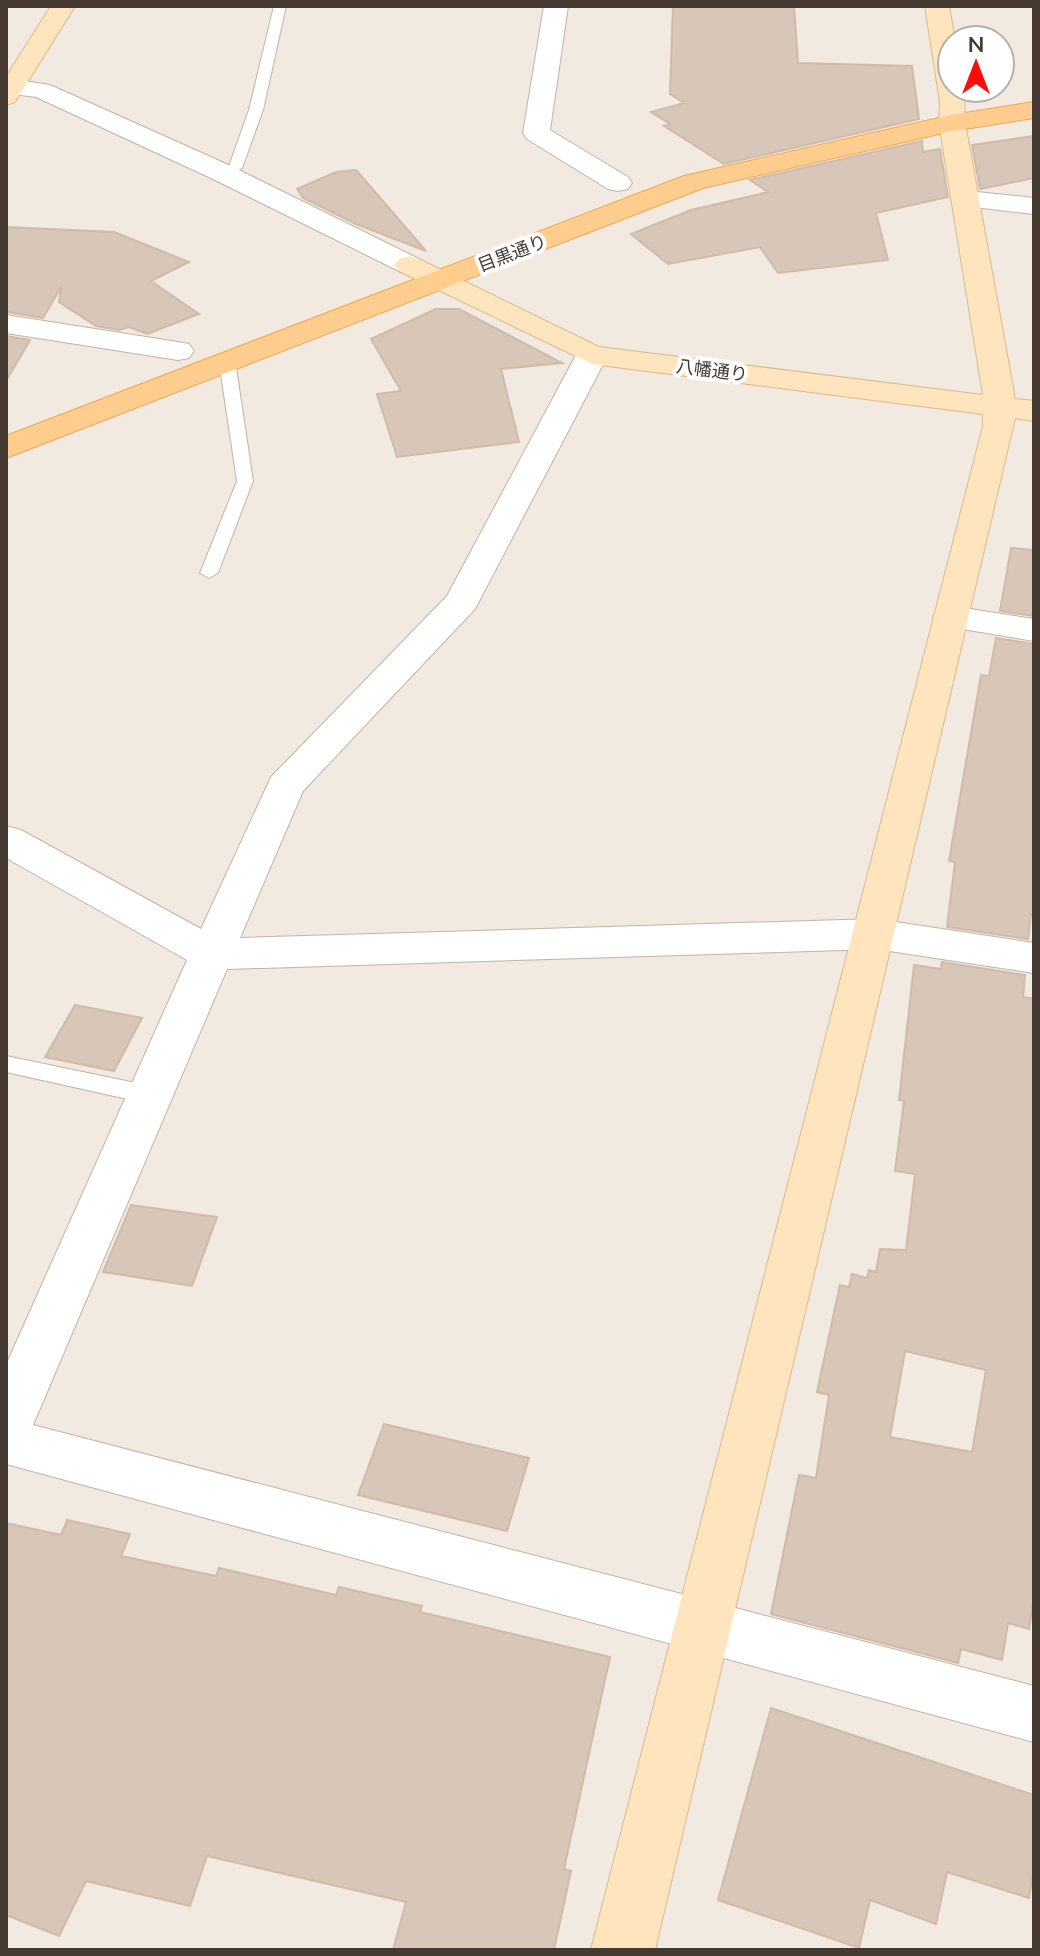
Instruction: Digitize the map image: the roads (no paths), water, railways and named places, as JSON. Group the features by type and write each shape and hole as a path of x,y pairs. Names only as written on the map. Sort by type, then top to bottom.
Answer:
{"main road":[{"name":"目黒通り","path":"6,448 224,348 439,282 694,182 1034,89"},
{"name":"目黒通り","path":"292,308 618,183 870,119 952,112 1034,110"},
{"name":"目黒通り","path":"120,372 178,351 224,348"}],"street":[{"path":"9,92 63,6"},
{"path":"556,6 536,133 618,183"},
{"path":"623,1950 999,426 1017,409 967,199 937,6"},
{"path":"9,92 41,90 223,173 409,265"},
{"path":"967,199 1034,206"},
{"name":"八幡通り","path":"409,265 592,355 1017,409"},
{"path":"6,324 178,351"},
{"path":"6,1425 285,786 462,601 592,355"},
{"path":"951,617 1034,630"},
{"path":"6,840 211,954 876,934 1034,958"},
{"path":"6,1441 1034,1714"}],"lane":[{"path":"223,173 235,168 256,110 280,6"},
{"path":"209,573 245,481 224,348"},
{"path":"6,1064 150,1095"}]}
